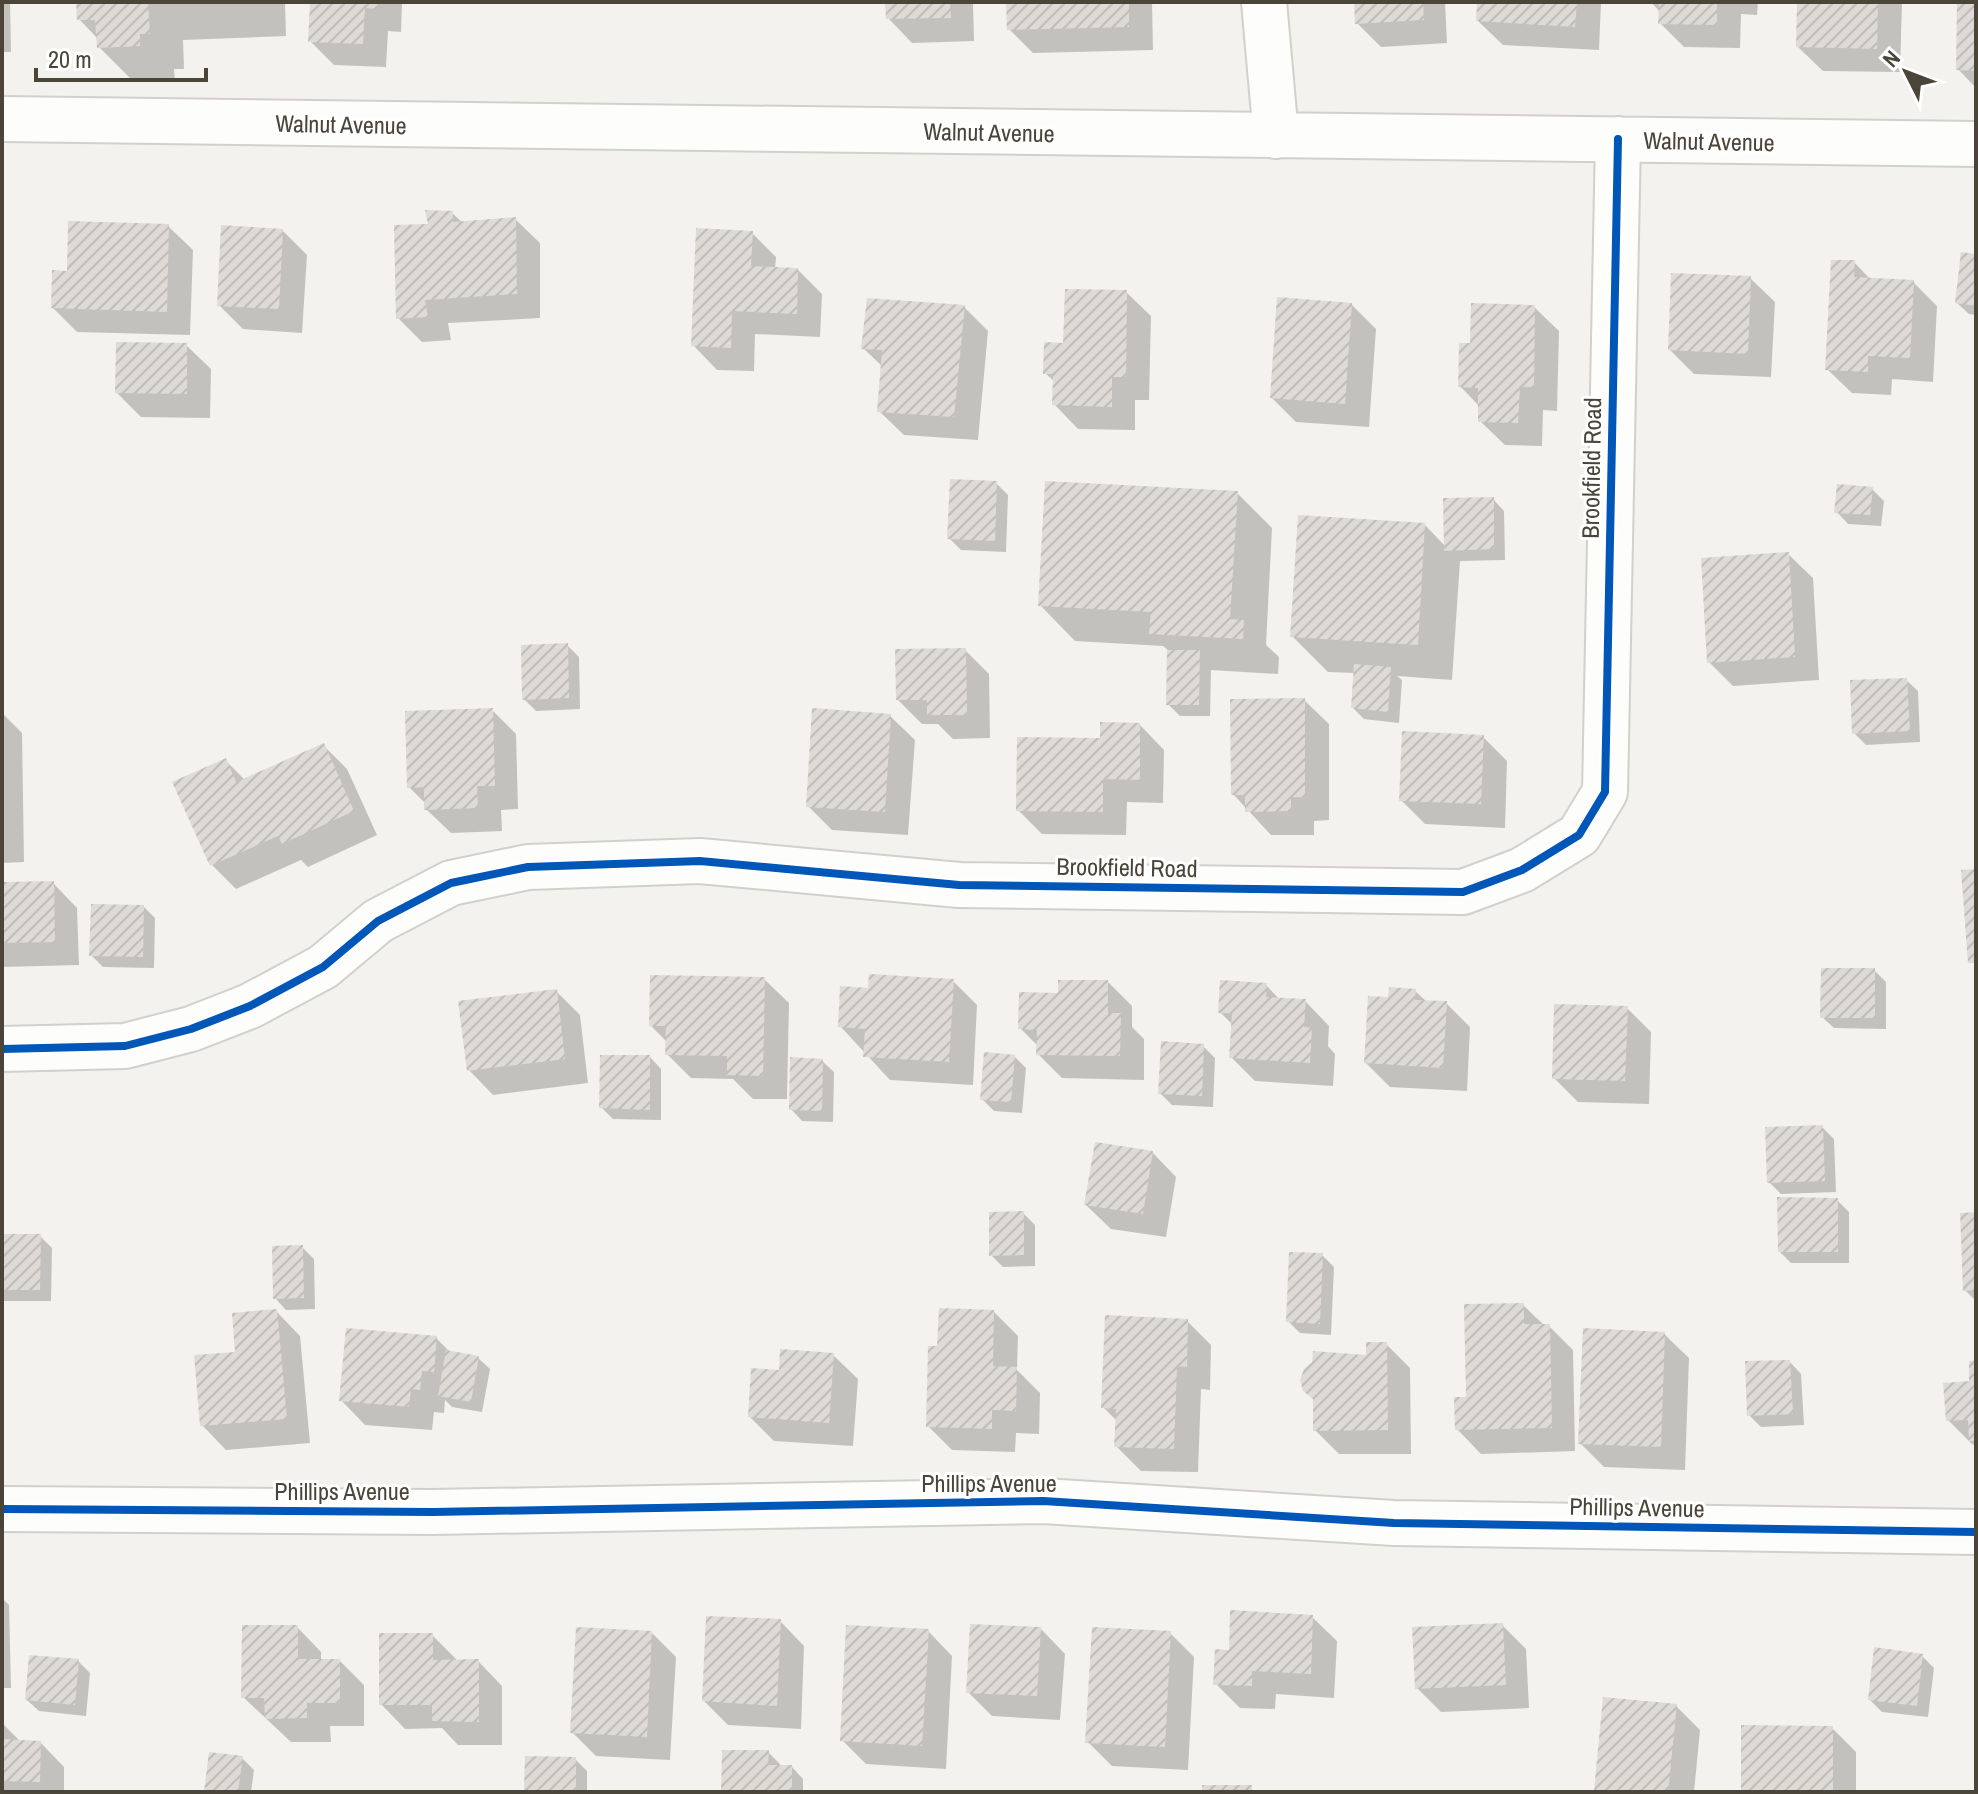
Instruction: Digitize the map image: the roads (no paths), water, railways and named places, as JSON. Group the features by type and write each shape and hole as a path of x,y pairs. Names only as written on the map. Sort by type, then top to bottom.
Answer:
{"street":[{"path":"1264,2 1276,136"},
{"name":"Walnut Avenue","path":"2,119 1976,144"},
{"name":"Brookfield Road","path":"2,1049 125,1046 191,1029 250,1006 323,967 378,921 451,883 528,867 700,861 959,885 1463,892 1522,870 1579,835 1605,792 1618,139"},
{"name":"Phillips Avenue","path":"2,1509 433,1512 1043,1501 1394,1523 1976,1532"}]}
